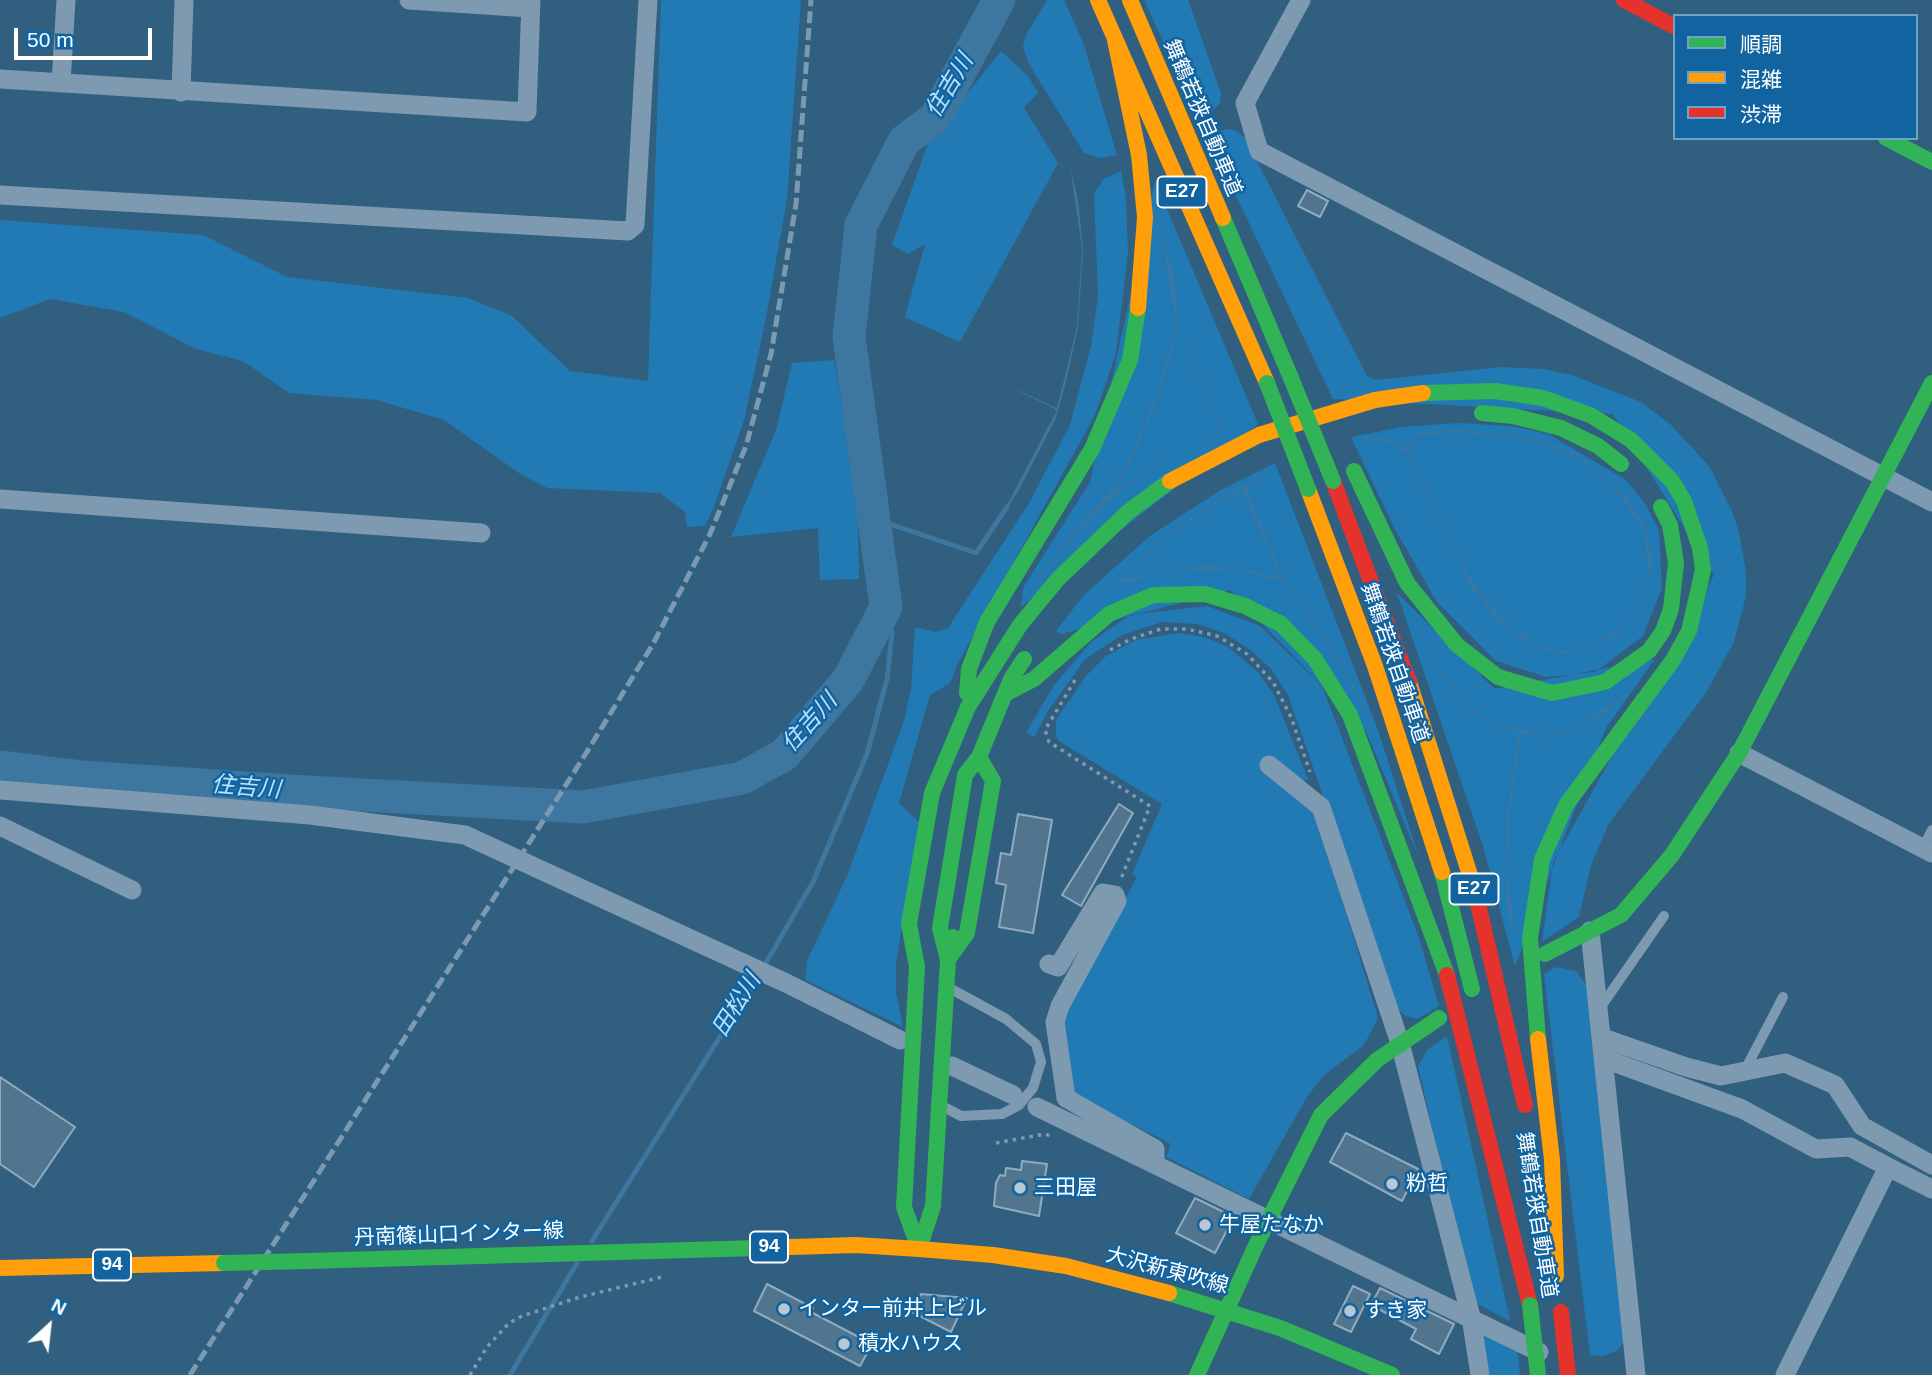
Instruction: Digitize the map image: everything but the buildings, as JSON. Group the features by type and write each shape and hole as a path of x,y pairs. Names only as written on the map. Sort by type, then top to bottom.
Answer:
{"main road":[{"name":"舞鶴若狭自動車道","path":"1098,0 1266,383 1375,666 1427,824 1475,1000"},
{"name":"舞鶴若狭自動車道","path":"1130,0 1291,378 1402,660 1461,841 1490,946 1529,1123"},
{"path":"1624,0 1673,26"},
{"path":"968,707 966,687 969,669 987,622 1087,458 1130,360 1138,320 1144,217 1139,155 1115,40"},
{"path":"1158,68 1296,348"},
{"path":"1890,140 1932,162"},
{"path":"1545,954 1621,915 1672,855 1739,753 1932,383"},
{"path":"919,1249 904,1207 915,1089 917,967 909,924 932,793 949,758 968,707 1020,625 1092,545 1162,486 1259,435 1375,400 1420,393 1495,391 1543,398 1590,415 1631,440 1651,458 1684,500 1700,548 1703,570 1689,631 1673,660 1566,805 1542,859 1530,938 1533,994 1552,1160 1558,1294"},
{"path":"1273,454 1334,434 1320,397"},
{"path":"1469,412 1513,416 1561,428 1598,446 1632,472"},
{"path":"1351,465 1407,583 1457,645 1498,677 1517,685 1552,693 1588,688 1619,674 1649,651 1663,631 1671,609 1676,563 1670,525 1649,491"},
{"path":"1006,693 1034,679 1109,614 1153,595 1205,594 1245,606 1281,624 1315,659 1350,715 1445,967 1530,1305"},
{"path":"919,1249 933,1206 934,1101 948,960 980,777 979,757 1011,679 1036,642"},
{"path":"1197,1375 1269,1219 1321,1115 1354,1079 1400,1043 1439,1018"},
{"name":"舞鶴若狭自動車道","path":"1496,1101 1530,1305 1538,1375"},
{"name":"舞鶴若狭自動車道","path":"1534,1149 1558,1294 1568,1375"},
{"name":"丹南篠山口インター線","path":"0,1268 856,1245 919,1249"},
{"name":"大沢新東吹線","path":"919,1249 993,1255 1066,1266 1228,1309 1392,1375"}],"street":[{"path":"61,83 66,0"},
{"path":"181,92 184,0"},
{"path":"0,79 527,111 531,4 410,0"},
{"path":"0,195 628,231 635,225 648,0"},
{"path":"1301,0 1245,103 1259,151 1932,502"},
{"path":"0,499 481,533"},
{"path":"1739,753 1927,850"},
{"path":"1269,765 1321,807 1400,1043 1471,1317 1480,1375"},
{"path":"0,790 310,815 465,835 786,983 900,1040"},
{"path":"0,826 132,890"},
{"path":"1049,964 1058,967 1103,893 1115,895 1117,901 1060,1006 1055,1022 1066,1098 1155,1149 1155,1164"},
{"path":"1590,931 1636,1375"},
{"path":"1603,1038 1686,1068 1721,1076 1785,1063 1835,1085 1861,1126 1932,1163"},
{"path":"1605,1059 1742,1109 1816,1149 1850,1147 1932,1189"},
{"path":"952,1066 1013,1096"},
{"path":"1037,1107 1471,1317 1584,1375"},
{"path":"1785,1375 1888,1167"}],"lane":[{"path":"1927,850 1932,830"},
{"path":"1598,1011 1664,916"},
{"path":"934,1101 961,1116 1002,1114 1018,1105 1033,1088 1041,1062 1036,1044 1016,1028 946,986"},
{"path":"1745,1071 1783,997"}],"path":[{"path":"1103,654 1131,639 1161,629 1187,629 1217,636 1247,654 1273,682 1291,717 1321,807"},
{"path":"1076,679 1045,730 1049,743 1150,806 1115,895"},
{"path":"996,1143 1045,1134 1057,1139"},
{"path":"470,1375 487,1347 509,1323 565,1301 670,1275"}],"shaded area":[{"path":"661,0 801,0 787,199 765,323 744,420 705,526 687,527 685,512 660,493 547,488 519,473 444,420 377,400 289,393 243,361 196,349 124,312 50,299 0,318 0,220 203,235 287,277 468,298 512,316 570,371 648,381"},
{"path":"1047,0 1064,0 1084,45 1117,155 1101,158 1084,153 1029,64 1023,47 1025,37"},
{"path":"1144,0 1188,0 1221,93 1220,103 1199,118"},
{"path":"1001,51 1028,76 1038,93 1024,108 1058,163 960,342 905,317 925,244 908,254 892,245 928,143"},
{"path":"1227,129 1235,130 1245,138 1367,376 1376,380 1502,367 1543,369 1572,375 1641,402 1671,425 1709,466 1732,511 1739,532 1746,572 1746,596 1734,642 1705,694 1608,825 1591,865 1579,917 1542,942 1553,862 1714,575 1613,414 1333,399 1207,135"},
{"path":"1070,166 1078,200 1083,249 1078,328 1056,418 1019,490 998,522 1057,410 1000,382 1057,408 1077,327 1082,248"},
{"path":"1121,171 1126,198 1128,252 1116,353 1095,415 958,663 950,683 930,695 899,803 919,822 896,963 896,993 903,1027 805,980 807,961 847,876 904,721 911,690 915,627 935,632 948,628 1029,503 1070,425 1091,346 1098,296 1094,193 1104,179"},
{"path":"1155,181 1258,424 1021,607 1023,588 1090,482"},
{"path":"1161,230 1174,281 1178,325 1224,431 1197,443 1222,429 1178,328 1158,398 1133,456 1110,497 1135,477 1181,452 1137,478 1103,505 1077,531 1021,599 1076,529 1111,491 1131,455 1156,397 1177,324"},
{"path":"834,360 857,490 859,579 820,580 818,528 731,537 776,430 792,363"},
{"path":"1458,423 1511,426 1548,434 1626,480 1646,505 1659,531 1662,588 1643,636 1595,672 1546,677 1496,661 1437,602 1395,529 1351,437 1402,427"},
{"path":"1458,430 1526,437 1563,449 1590,464 1626,498 1645,527 1651,556 1651,569 1644,591 1649,569 1644,530 1624,500 1591,466 1563,451 1526,439 1461,432 1416,435 1408,451 1460,561 1480,594 1513,630 1540,646 1563,651 1586,648 1613,633 1629,618 1615,635 1586,649 1564,653 1550,651 1521,638 1496,617 1471,587 1406,451 1379,439 1355,443 1380,437 1407,449 1415,433"},
{"path":"1275,463 1378,730 1419,858 1366,731 1230,590 1061,634 1056,631 1084,595 1150,536 1219,491"},
{"path":"1277,470 1245,487 1284,580 1342,662 1379,745 1340,663 1283,581 1232,569 1177,571 1207,566 1246,570 1281,578 1242,488 1181,527 1118,580 1161,573 1122,583 1115,582 1068,622 1178,527 1239,487"},
{"path":"1397,593 1495,689 1655,659 1606,728 1515,966 1483,846"},
{"path":"1207,606 1260,626 1322,686 1418,935 1439,1006 1417,1019 1406,1016 1396,1007 1288,695 1271,669 1249,649 1226,634 1198,624 1162,622 1122,635 1085,659 1048,711 1034,737 1026,733 1054,685 1091,642 1130,615"},
{"path":"1412,619 1439,670 1474,710 1494,723 1546,736 1562,734 1582,724 1636,687 1607,711 1562,736 1546,737 1521,733 1508,826 1508,873 1514,943 1508,911 1506,825 1519,732 1492,723 1472,711 1438,671"},
{"path":"1179,633 1204,637 1227,646 1259,673 1274,695 1308,779 1303,781 1316,813 1378,1018 1364,1045 1323,1076 1307,1097 1249,1199 1166,1157 1171,1144 1076,1096 1071,1091 1061,1019 1137,877 1132,874 1162,804 1059,741 1056,737 1056,720 1086,676 1106,656 1136,640"},
{"path":"1556,967 1576,971 1587,986 1624,1342 1618,1350 1603,1356 1590,1355 1544,974"},
{"path":"1447,1036 1510,1321 1472,1301 1418,1066 1428,1049"},
{"path":"1484,1331 1517,1347 1520,1375 1486,1375 1480,1339"}],"waterway":[{"name":"住吉川","path":"0,767 81,777 583,807 742,778 784,755 848,680 886,607 849,337 861,225 904,141 935,118 999,0"},
{"path":"872,518 976,553 1007,507"},
{"name":"田松川","path":"763,968 813,882 867,754 887,679 892,633 886,607"},
{"name":"田松川","path":"592,1241 758,976"},
{"name":"田松川","path":"510,1375 577,1263"}],"railway":[{"path":"190,1375 585,755 653,644 710,534 746,446 771,354 796,204 811,0"}],"traffic: fast":[{"path":"1890,140 1932,162"},
{"path":"1223,218 1291,378"},
{"path":"967,693 969,669 987,622 1092,449 1130,360 1138,308"},
{"path":"1291,378 1333,481"},
{"path":"1267,383 1308,489"},
{"path":"1545,954 1621,915 1672,855 1739,753 1932,383"},
{"path":"1423,393 1495,391 1543,398 1590,415 1631,440 1672,481 1684,501 1700,548 1703,570 1689,631 1673,660 1566,805 1542,859 1530,938 1538,1039"},
{"path":"1482,413 1513,416 1561,428 1598,446 1621,464"},
{"path":"1354,471 1407,583 1457,645 1498,677 1552,693 1605,682 1649,651 1663,631 1671,609 1676,563 1670,525 1661,507"},
{"path":"919,1249 904,1207 917,967 909,924 932,793 968,707 1020,625 1058,579 1128,512 1170,481"},
{"path":"1009,692 1034,679 1109,614 1153,595 1205,594 1245,606 1281,624 1315,659 1350,715 1447,975"},
{"path":"948,960 940,928 965,775 979,757 1011,679 1024,659"},
{"path":"949,958 967,933 993,781 979,757"},
{"path":"1442,872 1472,989"},
{"path":"919,1249 933,1206 948,960 953,937"},
{"path":"1197,1375 1257,1243 1321,1115 1377,1060 1439,1018"},
{"path":"307,1261 758,1248"},
{"path":"224,1263 307,1261"},
{"path":"1169,1293 1280,1328 1392,1375"},
{"path":"1530,1305 1538,1375"}],"traffic: slow":[{"path":"1098,0 1267,383"},
{"path":"1130,0 1223,218"},
{"path":"1115,40 1139,155 1145,217 1138,308"},
{"path":"1170,481 1259,435 1375,400 1423,393"},
{"path":"1308,489 1375,666 1442,872"},
{"path":"1409,682 1475,891"},
{"path":"1538,1039 1552,1160 1556,1276"},
{"path":"758,1248 856,1245 919,1249"},
{"path":"919,1249 993,1255 1066,1266 1169,1293"},
{"path":"0,1268 224,1263"}],"traffic: jam":[{"path":"1624,0 1673,26"},
{"path":"1333,481 1409,682"},
{"path":"1475,891 1525,1105"},
{"path":"1447,975 1530,1305"},
{"path":"1561,1312 1568,1375"}],"place":[{"name":"粉哲","path":"1392,1184"},
{"name":"三田屋","path":"1020,1188"},
{"name":"牛屋たなか","path":"1205,1225"},
{"name":"インター前井上ビル","path":"784,1309"},
{"name":"すき家","path":"1350,1311"},
{"name":"積水ハウス","path":"844,1344"}]}
